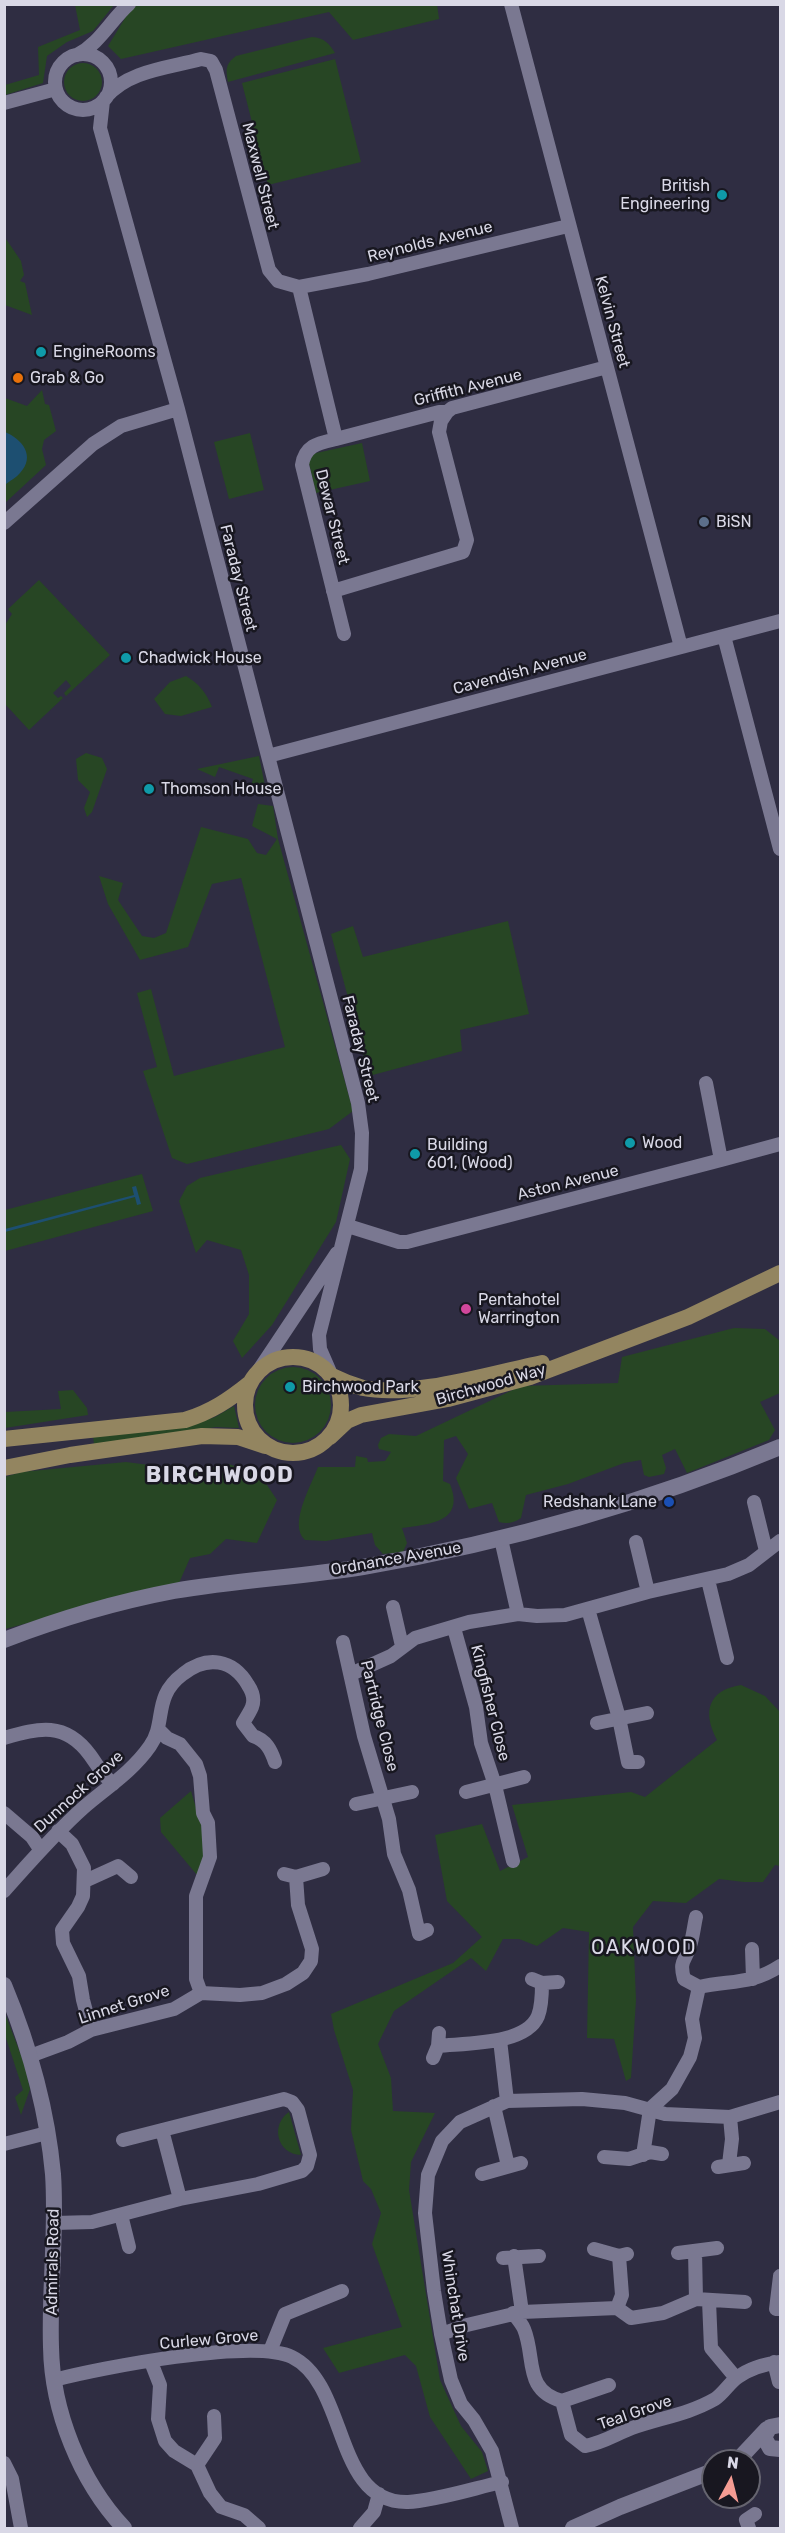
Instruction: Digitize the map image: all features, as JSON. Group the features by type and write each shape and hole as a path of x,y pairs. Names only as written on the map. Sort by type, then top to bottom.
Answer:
{"main road":[{"name":"Birchwood Way","path":"330,1437 347,1421 361,1414 439,1401 530,1377 587,1353 688,1317 780,1273"},
{"name":"Birchwood Way","path":"331,1374 365,1388 405,1389 452,1382 587,1353"},
{"path":"4,1439 185,1420 223,1405 265,1366 277,1359 291,1356 319,1363 331,1374 339,1388 342,1400 339,1420 330,1437 320,1446 303,1452 284,1453 238,1437 221,1435 70,1455 4,1468"},
{"path":"252,1379 245,1405 250,1427 259,1440 272,1448"}],"street":[{"name":"Kelvin Street","path":"511,4 681,647"},
{"path":"100,128 79,110 64,103 56,89 55,82 59,68 102,37 125,7"},
{"path":"79,110 92,108 105,99 110,82 101,46 102,37"},
{"path":"77,55 92,56 116,72 133,76"},
{"name":"Maxwell Street","path":"105,99 114,88 133,76 201,59 211,61 216,70 268,270 278,281 299,287"},
{"path":"4,103 56,89"},
{"name":"Faraday Street","path":"105,99 100,128 178,409 358,1103 362,1133 361,1169 319,1335 320,1349 331,1374"},
{"name":"Reynolds Avenue","path":"299,287 368,274 568,226"},
{"path":"299,287 336,440"},
{"name":"Griffith Avenue","path":"336,440 439,412 447,412 452,408 607,367"},
{"path":"4,523 52,477 93,444 121,426 178,409"},
{"path":"333,591 463,552 467,540 439,432 441,421 447,412"},
{"name":"Dewar Street","path":"336,440 311,447 302,465 344,634"},
{"name":"Cavendish Avenue","path":"268,756 780,621"},
{"path":"724,636 780,849"},
{"path":"706,1083 721,1160"},
{"name":"Aston Avenue","path":"348,1226 390,1240 407,1242 780,1144"},
{"name":"Faraday Street","path":"252,1379 340,1248"},
{"name":"Ordnance Avenue","path":"4,1641 97,1609 175,1591 361,1567 501,1539 631,1503 780,1447"},
{"path":"754,1502 765,1551"},
{"path":"501,1539 518,1614"},
{"path":"351,1674 392,1656 415,1638 469,1622 518,1614 537,1617 566,1615 648,1592 708,1580 749,1565 780,1541"},
{"path":"636,1542 648,1592"},
{"path":"708,1580 726,1661"},
{"path":"393,1607 402,1646"},
{"path":"588,1609 619,1718 628,1762 638,1762"},
{"name":"Kingfisher Close","path":"454,1628 476,1707 481,1743 495,1785 513,1861"},
{"name":"Partridge Close","path":"343,1642 364,1736 389,1820 394,1854 409,1890 419,1934 427,1930"},
{"name":"Dunnock Grove","path":"4,1891 58,1831 135,1766 151,1744 158,1729 163,1699 173,1682 185,1672 205,1663 223,1662 238,1670 252,1694 253,1705 243,1723 253,1736 260,1738 270,1749 274,1762"},
{"path":"597,1723 647,1713"},
{"path":"4,1738 50,1728 69,1735 90,1755 97,1769 113,1784"},
{"path":"158,1729 167,1738 180,1744 196,1764 200,1776 203,1813 208,1823 210,1857 196,1896 196,1979 201,1993 240,1995 262,1993 286,1984 303,1973 311,1961 312,1949 290,1876 323,1869"},
{"name":"Kingfisher Close","path":"466,1792 524,1777"},
{"name":"Partridge Close","path":"356,1804 412,1792"},
{"path":"4,1813 32,1837 40,1849"},
{"path":"58,1831 72,1844 84,1868 86,1881 78,1907 62,1930 63,1943 79,1976 92,2030"},
{"path":"86,1881 118,1866 131,1877"},
{"path":"698,1915 690,1949 681,1967 684,1979 699,1987 721,1982 744,1982 780,1966"},
{"path":"752,1949 753,1979"},
{"path":"437,2046 500,2040 526,2031 538,2016 537,1981 558,1982"},
{"name":"Admirals Road","path":"4,1985 30,2056 40,2093 53,2176 55,2223 51,2346 54,2380 71,2444 94,2490 124,2529"},
{"path":"643,2155 650,2109 672,2088 690,2057 694,2038 692,2019 699,1987"},
{"name":"Linnet Grove","path":"30,2056 92,2030 174,2009 201,1993"},
{"path":"482,2174 514,2164 501,2103 500,2040"},
{"path":"55,2223 84,2223 180,2199 258,2184 302,2171 307,2166 310,2154 296,2105 284,2098 123,2140"},
{"name":"Whinchat Drive","path":"512,2529 502,2482 492,2451 474,2420 461,2404 454,2388 441,2334 425,2213 428,2175 442,2141 460,2122 501,2103 582,2099 625,2103 665,2114 730,2117 780,2102"},
{"path":"730,2117 732,2139 724,2165 744,2163"},
{"path":"162,2130 180,2199"},
{"path":"4,2144 47,2133"},
{"path":"604,2157 628,2159 651,2152 662,2154"},
{"path":"121,2215 129,2247"},
{"path":"678,2253 717,2248"},
{"path":"594,2249 623,2255 622,2295 617,2308"},
{"path":"695,2251 711,2348 736,2378"},
{"path":"539,2256 508,2257 534,2379 549,2397 562,2401 609,2385"},
{"path":"775,2309 780,2276"},
{"path":"270,2351 285,2313 342,2291"},
{"path":"441,2334 518,2312 617,2308 631,2318 663,2313 702,2300 745,2302"},
{"name":"Curlew Grove","path":"54,2380 87,2372 199,2354 270,2351 293,2357 311,2372 326,2392 358,2473 379,2494 389,2499 408,2502 502,2482"},
{"path":"151,2362 160,2385 158,2419 165,2441 174,2451 197,2465 203,2473 210,2493 220,2507 244,2515 259,2529"},
{"name":"Teal Grove","path":"562,2401 571,2435 585,2446 684,2413 714,2400 728,2389 736,2378 756,2367 777,2362 779,2382"},
{"path":"197,2465 215,2438 214,2416"},
{"path":"777,2426 765,2441 777,2451"},
{"path":"751,2449 777,2426"},
{"path":"761,2455 777,2451"},
{"path":"4,2463 12,2479 21,2529"},
{"path":"573,2529 620,2507 701,2476"},
{"path":"360,2529 374,2512 379,2494"},
{"path":"749,2529 746,2520 755,2514"}],"green space":[{"path":"437,4 439,19 353,40 329,12 121,59 108,46 133,5"},
{"path":"75,5 114,5 93,31 67,42 47,56 43,83 5,95 5,85 39,75 38,47 80,30"},
{"path":"312,37 326,42 335,53 228,82 227,67 236,56"},
{"path":"335,59 361,162 268,185 242,83"},
{"path":"83,63 90,64 96,69 101,75 101,89 96,95 90,100 83,101 76,100 70,95 65,89 64,82 65,75 70,69 76,64"},
{"path":"4,236 21,261 24,275 20,281 25,283 32,315 5,305"},
{"path":"42,390 56,431 44,440 42,449 46,465 5,503 5,398 27,406"},
{"path":"250,433 264,490 229,499 214,442"},
{"path":"362,443 370,481 316,493 307,455"},
{"path":"39,580 110,655 66,696 64,693 71,686 66,680 53,693 58,698 61,696 63,698 29,730 5,704 5,625 12,614 8,609"},
{"path":"186,676 202,689 212,707 181,716 165,714 154,699 170,682"},
{"path":"86,753 102,758 107,769 92,812 87,817 84,808 90,792 78,780 76,759"},
{"path":"259,756 267,796 261,796 261,793 250,788 253,779 219,767 215,777 197,769"},
{"path":"258,804 273,806 278,839 353,1111 329,1129 187,1164 172,1158 143,1071 157,1067 137,993 151,989 174,1076 285,1047 241,878 212,884 188,947 140,960 108,904 99,876 123,883 118,900 142,936 154,938 166,933 201,827 248,839 257,853 266,855 277,839 252,826"},
{"path":"508,921 529,1014 460,1030 462,1051 369,1076 331,934 353,926 363,957"},
{"path":"341,1145 350,1159 336,1222 272,1325 242,1358 233,1341 249,1314 249,1275 241,1250 207,1240 196,1253 179,1201 187,1186 200,1178"},
{"path":"142,1174 153,1211 5,1251 5,1210"},
{"path":"734,1328 765,1329 780,1341 780,1393 760,1402 775,1430 769,1440 687,1473 675,1449 662,1455 666,1468 664,1474 649,1477 644,1475 641,1460 624,1463 568,1484 526,1495 521,1518 505,1523 499,1522 492,1503 469,1509 456,1478 468,1454 456,1436 444,1440 443,1481 450,1484 453,1506 449,1514 442,1519 424,1525 402,1528 407,1543 403,1552 383,1554 375,1545 372,1533 326,1541 305,1540 300,1533 302,1505 318,1467 355,1467 356,1456 367,1458 368,1462 385,1461 391,1452 379,1449 378,1445 381,1438 389,1434 416,1436 521,1386 618,1383 622,1357"},
{"path":"293,1367 308,1370 320,1378 328,1390 331,1405 328,1420 320,1432 308,1440 293,1443 278,1440 266,1432 258,1420 255,1405 258,1390 266,1378 278,1370"},
{"path":"73,1390 87,1408 88,1415 5,1428 5,1412 61,1409 58,1391"},
{"path":"234,1406 239,1428 216,1427 94,1445 93,1436 198,1423 215,1417"},
{"path":"126,1462 196,1471 229,1464 261,1476 277,1500 257,1543 226,1539 210,1554 190,1558 179,1583 5,1629 5,1477 21,1472"},
{"path":"741,1685 765,1696 780,1712 780,1866 775,1865 763,1882 719,1879 686,1903 653,1901 633,1927 636,2000 631,2078 626,2081 614,2039 587,2038 589,1932 563,1928 537,1946 519,1939 503,1939 486,1971 471,1958 394,2011 378,2044 391,2078 393,2111 435,2113 411,2162 409,2190 440,2380 461,2426 482,2452 488,2471 471,2479 430,2417 416,2366 405,2355 339,2373 323,2348 402,2327 372,2244 381,2213 371,2189 363,2181 351,2130 353,2090 331,2014 453,1963 482,1937 447,1901 435,1835 482,1824 500,1871 528,1857 512,1805 631,1792 645,1797 717,1740 710,1720 711,1704 721,1692"},
{"path":"191,1791 205,1842 202,1863 197,1875 161,1832 160,1818"},
{"path":"4,2011 24,2063 30,2089 21,2115 15,2097 23,2090 5,2035"},
{"path":"289,2112 301,2155 286,2150 279,2138 279,2124"}],"water":[{"path":"5,432 17,439 25,449 27,460 20,473 5,485"},
{"path":"136,1186 141,1204 137,1205 135,1197 5,1232 5,1229 134,1195 132,1187"}],"place":[{"name":"British Engineering","path":"722,195"},
{"name":"EngineRooms","path":"41,352"},
{"name":"Grab & Go","path":"18,378"},
{"name":"BiSN","path":"704,522"},
{"name":"Chadwick House","path":"126,658"},
{"name":"Thomson House","path":"149,789"},
{"name":"Wood","path":"630,1143"},
{"name":"Building 601, (Wood)","path":"415,1154"},
{"name":"Pentahotel Warrington","path":"466,1309"},
{"name":"Birchwood Park","path":"290,1387"},
{"name":"Redshank Lane","path":"669,1502"}],"district":[{"name":"BIRCHWOOD","path":"220,1476"},
{"name":"OAKWOOD","path":"644,1948"}]}
